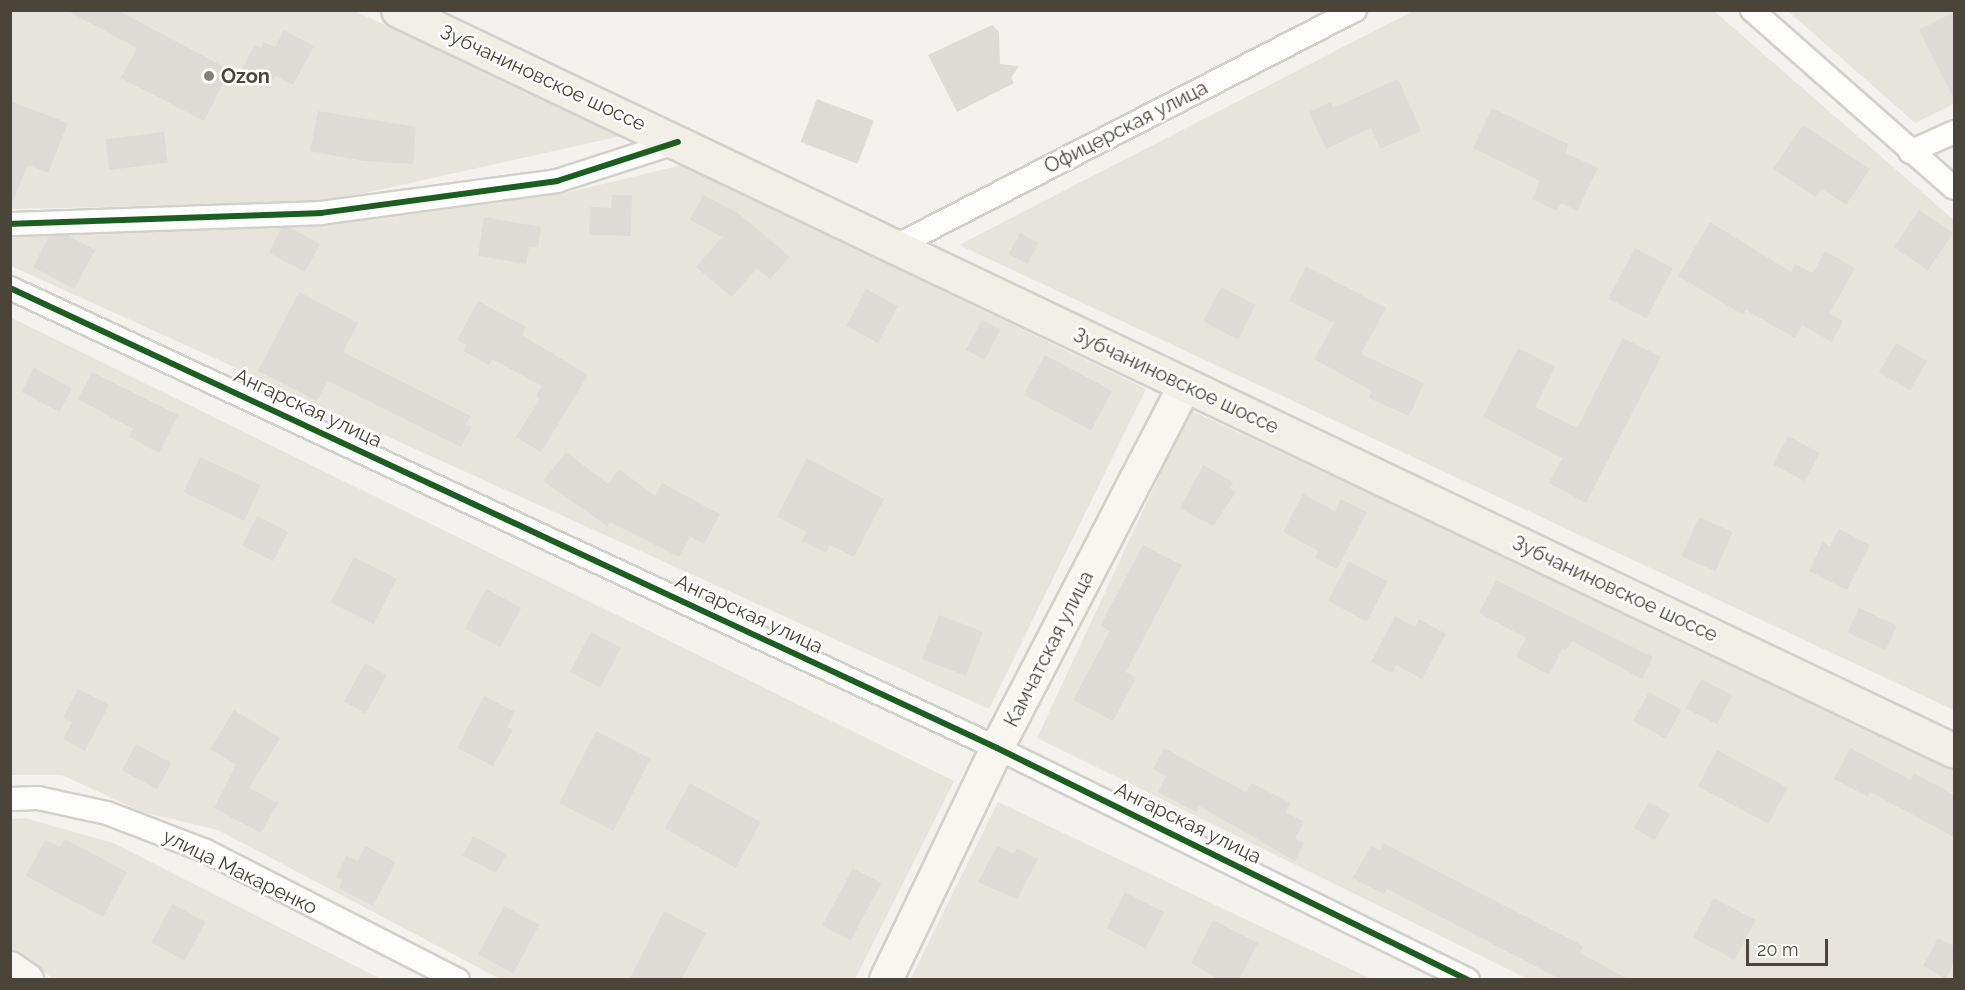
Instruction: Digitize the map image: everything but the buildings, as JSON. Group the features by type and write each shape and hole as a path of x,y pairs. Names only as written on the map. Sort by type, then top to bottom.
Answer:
{"main road":[{"name":"Зубчаниновское шоссе","path":"398,10 898,245 1185,386 1954,751"}],"street":[{"name":"Офицерская улица","path":"898,245 1355,10"},
{"path":"1752,10 1910,152 1954,188"},
{"path":"1910,152 1954,132"},
{"path":"10,224 321,213 557,181 678,142"},
{"name":"Ангарская улица","path":"10,288 997,748 1468,980"},
{"name":"Камчатская улица","path":"886,980 997,748 1185,386"},
{"name":"улица Макаренко","path":"10,799 38,798 107,813 206,851 458,980"},
{"path":"10,968 27,980"}],"shaded area":[{"path":"10,11 355,11 621,136 320,203 11,209"},
{"path":"1413,11 1714,11 1954,220 1954,710 959,245"},
{"path":"1788,11 1954,11 1954,104 1915,123"},
{"path":"682,165 1146,389 989,709 11,266 11,235 324,220 561,194"},
{"path":"10,317 954,781 855,979 500,979 218,830 142,812 62,775 11,775"},
{"path":"1190,410 1954,765 1954,979 1528,979 1037,738"},
{"path":"998,802 1372,979 910,980"},
{"path":"25,818 113,843 381,979 54,979 11,949 11,819"}],"cycle path":[{"path":"10,224 321,213 557,181 678,142"},
{"path":"10,288 997,748 1468,980"}],"place":[{"name":"Ozon","path":"209,76"}]}
